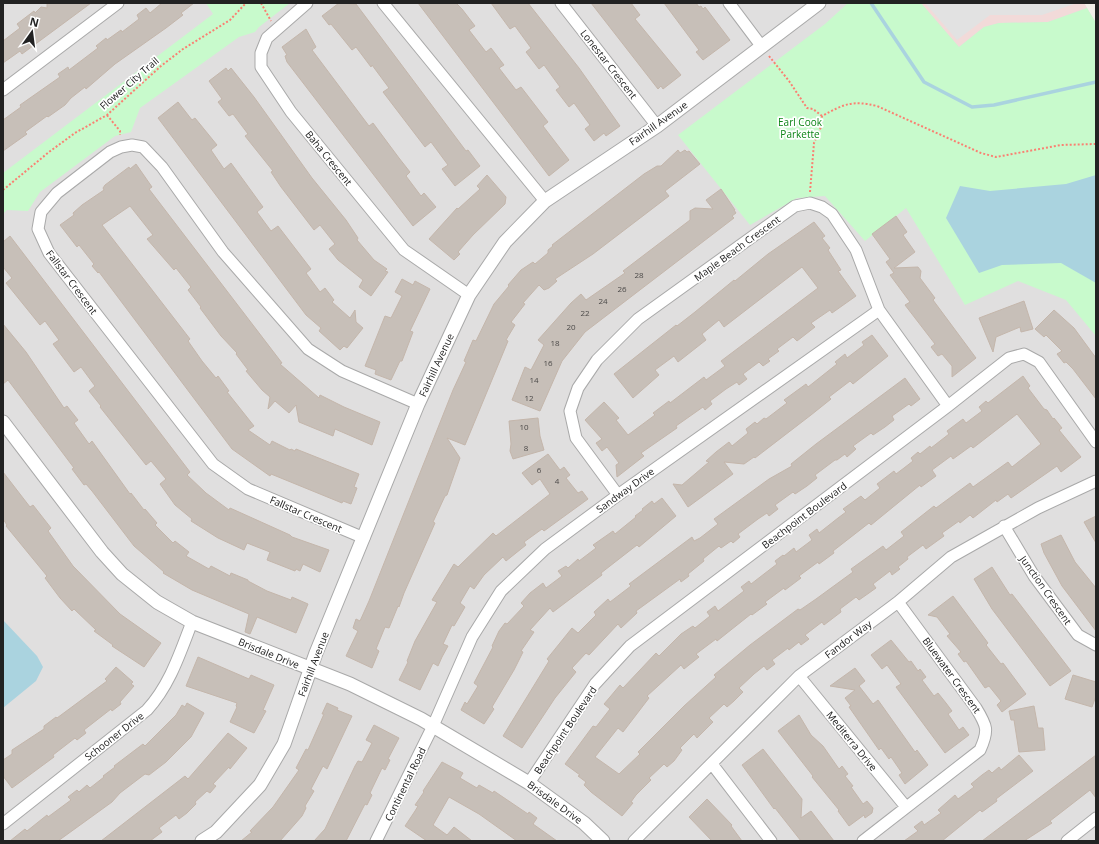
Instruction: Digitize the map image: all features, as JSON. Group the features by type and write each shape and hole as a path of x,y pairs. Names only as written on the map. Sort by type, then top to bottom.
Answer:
{"street":[{"path":"3,90 118,3"},
{"name":"Baha Crescent","path":"307,3 267,38 261,53 261,67 291,112 404,250 469,295"},
{"path":"383,3 545,201"},
{"name":"Lonestar Crescent","path":"561,3 657,126"},
{"path":"729,3 762,47"},
{"name":"Fairhill Avenue","path":"202,841 216,832 260,785 284,744 310,669 418,404 469,295 505,242 545,201 657,126 819,3"},
{"name":"Fallstar Crescent","path":"364,538 248,489 213,464 48,253 38,228 41,212 57,193 110,152 121,147 132,145 143,147 151,154 223,252 308,349 342,371 418,404"},
{"path":"810,203 822,207 832,214 856,250 879,310 948,406"},
{"name":"Maple Beach Crescent","path":"618,495 576,438 570,411 582,382 597,360 638,319 796,206 810,203"},
{"name":"Sandway Drive","path":"433,726 472,637 500,591 544,550 618,495 879,310"},
{"name":"Beachpoint Boulevard","path":"529,783 595,684 630,646 948,406 1009,358 1024,354 1039,362 1096,442"},
{"name":"Brisdale Drive","path":"3,422 115,567 157,602 192,622 350,684 392,704 433,726 529,783 584,823 603,841"},
{"name":"Fandor Way","path":"634,841 799,676 898,602 951,557 1004,526 1096,481"},
{"name":"Junction Crescent","path":"1004,526 1034,576 1078,636 1096,646"},
{"name":"Bluewater Crescent","path":"863,841 980,750 987,735 983,719 976,708 898,602"},
{"name":"Schooner Drive","path":"3,824 147,710 157,699 171,676 192,622"},
{"name":"Mediterra Drive","path":"799,676 906,807"},
{"name":"Continental Road","path":"381,839 433,726"},
{"path":"712,764 770,841"},
{"path":"1067,841 1096,818"}],"path":[{"name":"Flower City Trail","path":"3,190 49,152 75,133 106,115 161,66 183,49 230,20 246,3"},
{"path":"261,3 276,29"},
{"path":"762,47 789,81 807,108 812,109 822,116"},
{"path":"822,116 840,106 859,102 877,106 981,153 996,157 1061,145 1096,144"},
{"path":"106,115 120,131 121,147"},
{"path":"810,203 810,176 814,143 820,127 822,116"}],"shaded area":[{"path":"3,3 1084,3 1096,23 1096,841 3,841"},
{"path":"921,3 1084,3 1087,8 1048,22 999,23 984,27 959,47"},
{"path":"925,3 1074,4 1042,15 990,15 957,40"}],"green space":[{"path":"206,3 290,3 259,27 255,32 239,37 140,108 131,132 115,136 40,192 28,211 7,210 3,214 3,173 213,14"},
{"name":"Earl Cook Parkette","path":"848,3 921,3 959,47 984,27 999,23 1048,22 1087,8 1096,23 1096,336 1066,300 1018,281 965,305 906,208 865,241 825,196 797,198 750,225 678,135 825,24"}],"water":[{"path":"1096,175 1096,283 1061,263 1002,265 979,273 946,218 960,186 990,191 1066,184"},
{"path":"3,620 37,656 43,667 36,681 3,708"}],"building":[{"path":"47,3 91,3 22,54 20,51 3,63 3,41 20,28 17,24 34,11 35,13 41,7 47,8"},
{"path":"162,3 194,3 181,13 183,15 115,64 86,89 85,87 71,98 65,105 25,132 27,134 3,151 3,120 21,107 20,105 60,77 58,74 68,67 69,70 98,48 96,46 106,38 107,40 121,30 122,32 139,19 137,15 146,8 150,13"},
{"path":"339,3 356,4 466,151 468,150 480,166 455,186 442,169 448,165 431,142 425,147 383,92 389,88 372,65 371,67 356,47 352,50 331,24 329,25 322,16"},
{"path":"418,3 456,3 462,9 475,26 469,30 486,52 491,48 504,65 499,68 516,90 521,87 548,122 543,126 569,160 549,176"},
{"path":"491,3 528,3 579,68 620,126 606,136 604,133 594,141 585,129 590,125 574,103 569,107 556,90 560,87 544,65 539,69 526,52 531,48 515,26 510,29"},
{"path":"591,3 631,3 640,15 635,19 681,75 663,89 661,86 658,89"},
{"path":"664,3 696,3 703,9 705,7 730,40 703,60 696,52 699,50"},
{"path":"306,29 316,47 312,50 369,126 373,123 410,172 406,176 421,196 424,193 436,207 413,226 287,62 285,56 287,55 282,47"},
{"path":"226,68 228,71 231,68 254,97 312,178 346,220 358,238 357,240 374,260 387,269 385,271 388,272 371,296 359,287 363,280 338,260 329,249 335,244 320,225 314,230 281,187 271,172 273,171 245,136 248,134 233,114 229,116 218,102 222,99 209,81"},
{"path":"178,102 192,120 195,118 217,145 211,150 224,169 231,163 263,207 257,212 271,231 278,226 311,269 306,273 320,292 325,288 334,300 332,302 350,318 355,310 356,322 363,328 347,348 344,346 340,350 319,331 321,328 306,315 158,118"},
{"path":"678,150 680,153 685,150 687,152 689,151 700,164 665,191 669,196 593,254 555,279 557,281 549,288 544,290 539,285 523,303 525,304 511,322 515,325 506,340 508,341 465,445 447,438 460,458 447,495 445,496 433,522 435,523 399,607 398,606 389,628 385,627 376,649 379,651 372,668 346,656 358,631 353,628 356,619 360,621 369,601 453,390 466,362 464,361 473,340 476,341 494,304 521,270 533,262 535,264 548,253 548,250 553,246 552,245 644,174 657,166 661,166"},
{"path":"136,164 152,187 149,189 282,363 280,364 319,398 320,395 380,422 372,445 335,429 333,436 299,422 296,405 289,413 275,401 268,409 270,397 246,371 248,370 236,354 237,353 221,336 200,308 201,307 188,290 191,287 176,268 174,270 147,239 153,235 130,206 102,225 190,339 188,341 202,361 216,378 218,376 229,391 227,392 254,426 248,430 270,445 272,441 290,450 295,451 296,449 359,474 354,487 357,488 351,504 343,501 342,503 271,474 270,476 232,449 99,272 98,273 92,266 94,264 79,245 77,247 60,225 74,215 73,213 82,205 104,190 103,188 105,185 129,167 130,169"},
{"path":"487,175 506,197 505,204 473,235 458,252 460,254 454,260 429,239 457,208 458,209 480,189 477,186"},
{"path":"721,189 735,210 736,213 732,216 734,218 585,332 562,361 540,411 512,400 525,367 531,370 544,345 538,340 571,303 581,294 586,300 625,273 623,271 690,220 690,211 695,208 713,209 706,200"},
{"path":"896,216 907,232 903,235 915,252 894,268 918,267 921,271 920,278 935,298 933,300 976,358 952,377 952,366 942,354 938,356 931,347 935,344 905,305 910,302 890,275 894,273 886,262 890,259 872,234"},
{"path":"814,222 825,236 822,238 830,248 828,250 841,270 838,271 856,296 832,313 830,310 811,323 815,327 797,341 793,337 777,349 779,351 768,359 770,361 763,366 759,362 743,374 747,379 739,385 737,382 726,389 710,401 712,404 705,410 703,407 676,426 677,428 641,453 644,456 617,477 616,465 619,463 607,447 602,451 596,443 602,439 585,420 604,402 619,418 616,420 628,435 655,415 653,413 669,401 670,403 704,377 706,380 725,366 721,361 818,288 802,267 724,327 719,320 702,334 706,340 678,362 674,356 655,370 659,375 633,398 614,374 768,254"},
{"path":"10,236 190,472 187,475 206,493 229,510 230,508 292,537 329,550 320,572 303,564 300,571 296,569 295,571 267,560 270,552 247,543 244,550 218,538 191,521 192,519 175,505 160,484 166,479 151,461 146,465 100,407 101,406 89,391 95,386 81,367 74,372 53,344 59,340 45,321 40,325 6,283 12,278 3,267 3,242"},
{"path":"402,279 413,285 415,281 430,289 410,331 413,332 402,361 400,361 391,380 375,374 376,370 365,366 385,316 391,318 402,296 395,292"},
{"path":"1024,301 1033,329 1021,332 1020,327 996,337 993,352 979,318"},
{"path":"1054,310 1074,328 1096,358 1096,399 1073,369 1066,362 1064,363 1057,354 1062,351 1046,335 1044,337 1035,329"},
{"path":"3,324 26,352 64,408 67,406 78,420 74,423 89,444 92,441 130,494 131,493 144,510 145,509 157,523 155,525 173,543 175,541 189,552 186,556 209,569 211,566 230,576 231,573 248,580 267,591 291,600 292,597 308,604 296,633 257,617 250,634 245,632 249,614 192,590 163,573 164,572 134,546 92,491 86,484 84,485 72,469 74,468 8,380 3,384"},
{"path":"872,335 888,356 853,384 850,381 829,397 831,399 755,458 754,457 744,464 724,462 733,474 688,507 673,484 682,485 709,462 706,461 716,452 729,442 732,446 748,433 746,429 755,422 757,424 764,418 766,419 787,403 784,400 806,384 808,387 837,364 835,362 845,354 847,358 864,345 862,342"},
{"path":"1023,376 1030,386 1028,388 1044,409 1047,410 1062,428 1059,430 1081,457 1061,472 1057,466 1011,498 1008,494 997,502 996,500 973,518 970,515 960,523 959,521 942,533 944,536 926,549 923,545 907,557 908,559 898,567 900,569 892,575 890,571 873,584 876,588 859,600 856,597 840,609 841,612 824,625 822,622 805,635 809,639 801,645 799,642 789,650 788,648 772,660 775,664 767,670 764,666 739,688 743,692 734,701 727,707 724,704 709,718 713,722 697,738 694,734 680,748 682,750 674,761 667,767 664,764 649,778 651,780 636,795 631,802 633,803 622,816 591,792 584,785 586,782 578,776 580,775 565,764 593,726 596,727 610,709 604,704 620,685 623,688 656,653 659,656 681,634 693,626 695,628 710,616 707,612 715,606 718,611 744,591 741,587 749,581 751,584 777,564 775,561 794,548 796,552 812,540 809,535 817,529 819,533 846,512 843,509 861,496 865,500 880,488 877,484 894,471 896,474 913,461 911,458 918,452 920,454 930,446 931,448 949,434 947,431 963,419 966,423 982,411 979,407 986,401 988,403","holes":["1017,414 1041,444 1012,467 1008,462 973,487 970,483 936,508 934,506 901,532 904,536 886,550 883,546 851,569 853,572 800,610 798,609 750,645 714,675 716,677 684,706 638,752 640,754 619,774 595,757 618,728 623,732 649,698 647,696 681,665 684,669 699,657 696,654 716,639 717,641 751,614 752,615 767,604 765,602 801,578 799,576 818,562 819,564 834,553 833,551 869,523 871,525 920,485 921,487 936,476 932,470 951,456 953,459 971,446 973,448"]},
{"path":"905,378 920,399 911,406 909,404 892,416 894,420 885,427 873,435 871,433 853,446 856,449 847,457 845,454 835,460 815,475 817,478 807,486 795,494 793,492 775,505 778,509 769,516 767,513 738,534 740,537 733,543 731,541 721,548 719,546 688,574 689,576 681,582 680,579 636,611 637,613 621,628 618,624 589,655 586,653 572,668 576,672 555,698 522,748 503,736 549,661 547,659 572,628 578,633 596,615 594,612 608,599 610,602 631,586 629,584 692,537 694,541 700,538 718,524 714,519 769,479 792,466 791,464 816,444"},
{"path":"538,418 540,436 544,450 513,459 510,451 511,444 509,421"},
{"path":"548,454 560,470 564,467 570,475 566,478 578,493 582,491 588,499 544,531 542,529 524,542 526,545 506,561 503,557 484,575 474,589 470,586 460,603 465,607 454,626 452,625 443,644 448,646 438,666 433,663 420,690 399,680 408,662 407,661 415,641 437,602 432,600 454,564 458,567 493,533 496,536 550,494 540,479 532,485 522,473"},
{"path":"3,472 30,507 33,505 51,528 48,531 73,566 120,614 161,643 144,667 112,646 113,645 94,631 96,630 74,609 72,611 45,578 47,576 6,526 7,525 3,519"},
{"path":"662,498 676,516 639,547 637,545 601,573 602,575 553,612 550,608 530,630 534,632 521,651 523,652 514,670 492,707 494,709 484,724 461,710 465,702 467,704 478,686 474,683 493,647 492,646 499,631 505,623 507,624 524,606 521,603 530,593 543,583 546,588 562,576 558,571 566,566 568,568 578,559 579,561 596,548 593,545 613,531 615,534 636,517 635,516 643,510 642,509 652,501 654,504"},
{"path":"1096,516 1096,543 1084,522"},
{"path":"1061,535 1075,562 1096,588 1096,631 1062,586 1044,553 1041,544"},
{"path":"992,567 1010,595 1012,594 1071,671 1050,686 992,609 974,579"},
{"path":"953,596 988,643 986,645 1001,664 1003,663 1026,694 1002,712 997,705 1001,701 989,686 985,688 966,661 964,662 958,654 961,652 947,636 950,634 937,617 928,615"},
{"path":"891,640 909,662 911,661 918,671 920,669 926,677 922,680 934,696 938,693 946,703 952,711 948,714 959,730 963,727 969,735 945,753 896,687 901,684 887,665 882,669 871,655"},
{"path":"198,657 249,679 251,675 274,685 263,710 266,711 254,733 230,722 237,707 237,703 186,686"},
{"path":"116,667 133,682 131,684 134,686 120,702 121,704 112,711 111,709 84,730 86,733 77,740 75,738 53,755 54,757 12,788 3,776 3,760 12,754 12,750 44,729 44,726 107,681 105,679"},
{"path":"855,668 865,681 859,686 873,704 878,700 915,752 917,750 928,765 905,784 899,775 902,773 891,757 889,759 881,748 879,750 849,707 851,706 845,698 855,690 830,686"},
{"path":"1073,675 1096,682 1096,696 1092,707 1065,699"},
{"path":"187,703 204,713 191,737 166,762 149,775 145,774 120,793 112,802 58,841 10,841 25,829 27,831 47,815 48,817 71,800 68,797 77,790 79,792 87,785 90,788 115,767 114,766 143,744 145,746 176,715 182,705 185,707"},
{"path":"327,703 338,708 337,710 352,716 327,769 323,766 311,789 314,791 305,806 306,808 302,816 280,841 241,841 252,832 250,831 273,807 299,770 296,768 306,749 308,750 324,714 322,714"},
{"path":"1034,706 1038,728 1043,728 1045,750 1019,752 1014,720 1011,720 1009,711"},
{"path":"799,715 811,735 823,746 839,769 842,766 848,774 845,776 853,786 851,787 863,804 867,801 873,808 872,813 865,818 864,815 849,826 838,811 839,810 812,777 813,776 778,731"},
{"path":"374,725 399,738 388,759 390,760 385,770 382,768 370,793 372,795 367,805 365,804 346,841 314,841 325,829 355,766 358,761 362,762 372,743 366,740"},
{"path":"228,733 247,748 230,769 229,767 213,784 216,786 210,793 207,791 195,802 196,804 187,813 179,819 176,815 159,828 162,832 150,841 101,841 185,776 188,779"},
{"path":"763,749 802,799 801,818 811,811 834,841 801,841 775,808 774,809 742,765"},
{"path":"1019,755 1033,771 996,799 997,801 982,812 980,810 942,841 904,841 918,831 914,827 922,821 924,825 941,813 938,810 955,795 958,799 974,787 971,784 982,775 989,770 992,773 999,767 1001,770"},
{"path":"1096,755 1096,798 1090,790 1050,821 1052,823 1024,841 982,841"},
{"path":"442,762 463,773 460,778 477,788 479,785 493,793 494,791 528,814 529,812 537,818 533,824 557,841 517,841 479,814 449,797 433,825 447,835 454,827 472,841 427,841 405,826 418,806 415,805 424,792 423,791"},
{"path":"707,799 732,825 731,826 742,841 712,841 689,817"}],"waterway":[{"path":"871,3 924,82 972,107 994,105 1096,82"}]}
